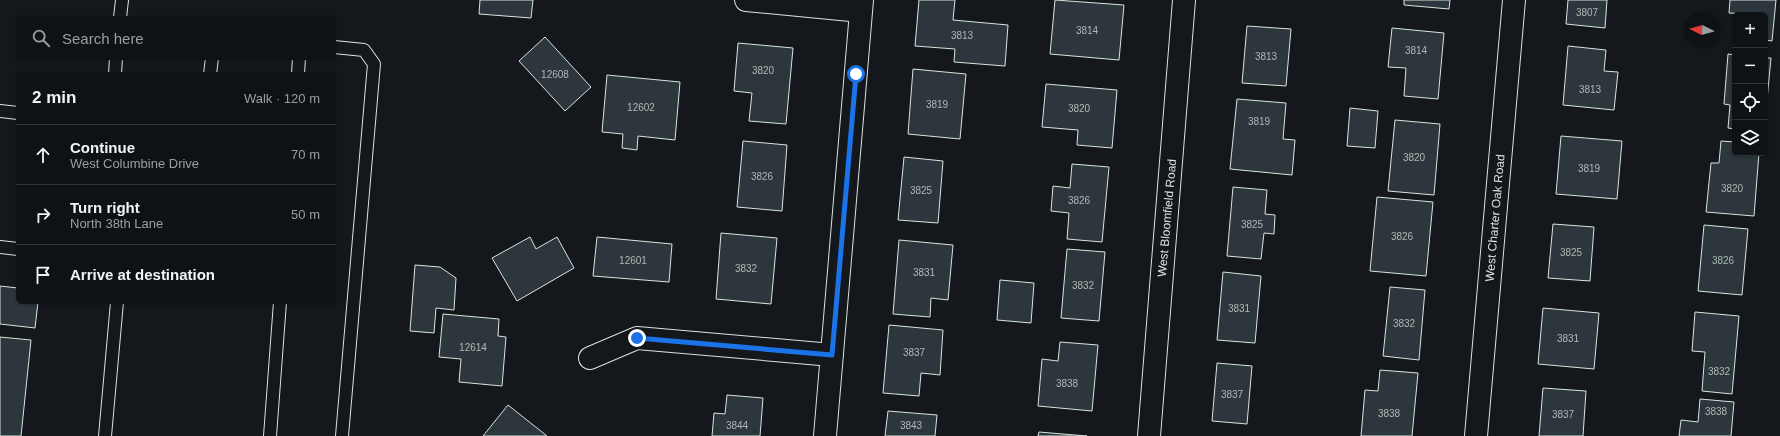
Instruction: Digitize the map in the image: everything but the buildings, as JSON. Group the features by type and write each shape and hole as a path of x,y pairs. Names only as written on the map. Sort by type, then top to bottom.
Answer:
{"street":[{"path":"746,0 861,6 825,436"},
{"name":"West Bloomfield Road","path":"1149,436 1184,0"},
{"name":"West Charter Oak Road","path":"1476,436 1514,0"},
{"path":"590,358 637,338 832,355"}],"lane":[{"path":"120,16 122,0"},
{"path":"336,47 364,50 374,64 342,436"},
{"path":"115,72 116,60"},
{"path":"210,72 212,60"},
{"path":"298,72 299,60"},
{"path":"0,111 16,113"},
{"path":"0,247 16,249"},
{"path":"106,436 117,304"},
{"path":"270,436 280,304"}],"route":[{"path":"637,338 832,355 856,74"}]}
